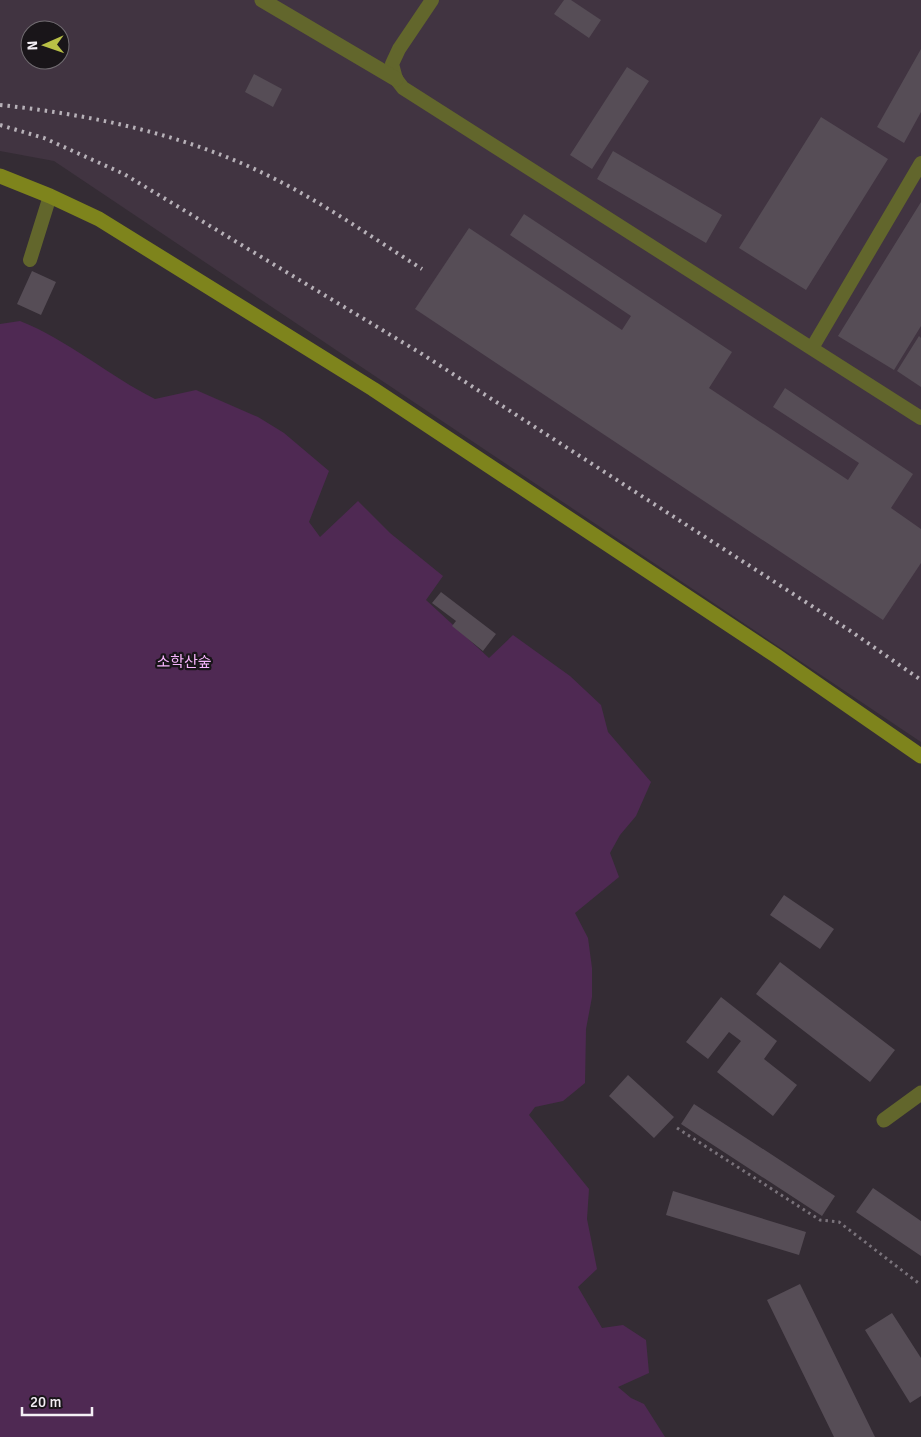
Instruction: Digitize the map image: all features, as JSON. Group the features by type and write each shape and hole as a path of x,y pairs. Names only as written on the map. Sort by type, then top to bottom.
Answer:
{"street":[{"path":"262,0 396,79"},
{"path":"0,176 50,196 99,219 373,389 775,655 921,756"},
{"path":"884,1120 921,1093"}],"lane":[{"path":"432,0 399,49 392,64 396,79 403,88 921,418"},
{"path":"812,348 921,163"},
{"path":"30,260 50,196"}],"path":[{"path":"677,1128 820,1220 839,1222 921,1284"}],"shaded area":[{"path":"0,0 921,0 921,742 54,161 0,151"}],"green space":[{"name":"소학산숲","path":"20,321 55,338 155,399 196,390 258,417 284,433 329,471 309,522 320,537 358,501 390,533 443,576 426,600 489,658 513,635 570,676 601,705 608,732 651,782 636,816 620,835 610,853 619,877 575,913 588,938 592,968 592,997 586,1029 585,1083 563,1101 535,1107 529,1115 589,1189 587,1219 597,1269 578,1287 602,1328 623,1325 646,1340 649,1373 618,1387 631,1398 644,1404 665,1437 0,1437 0,324"}],"building":[{"path":"564,0 571,0 601,20 589,38 554,14"},
{"path":"921,49 921,112 904,143 877,127"},
{"path":"627,67 649,81 592,169 570,155"},
{"path":"254,74 282,89 273,107 245,92"},
{"path":"821,117 888,159 806,290 739,248"},
{"path":"613,151 722,215 706,243 597,179"},
{"path":"921,202 921,326 894,370 838,336"},
{"path":"524,214 732,352 709,388 848,480 859,463 773,407 785,388 913,474 891,508 921,529 921,563 883,620 415,309 469,228 622,330 631,316 510,235"},
{"path":"32,271 56,282 41,315 17,304"},
{"path":"919,336 921,338 921,387 897,371"},
{"path":"441,592 496,634 483,651 452,626 456,621 432,603"},
{"path":"784,895 834,929 820,949 770,915"},
{"path":"780,962 895,1050 870,1082 756,994"},
{"path":"721,997 777,1041 764,1059 797,1085 773,1116 717,1072 741,1041 729,1032 708,1059 686,1042"},
{"path":"628,1075 674,1117 654,1138 609,1096"},
{"path":"694,1104 835,1196 822,1216 681,1124"},
{"path":"873,1188 921,1221 921,1256 856,1212"},
{"path":"673,1191 806,1232 799,1255 666,1215"},
{"path":"800,1284 875,1437 834,1437 767,1300"},
{"path":"892,1313 921,1358 921,1396 910,1403 865,1330"}],"railway":[{"path":"0,105 105,121 140,129 208,150 241,163 292,188 422,269"},
{"path":"0,125 44,138 124,174 422,354 852,632 921,680"}]}
